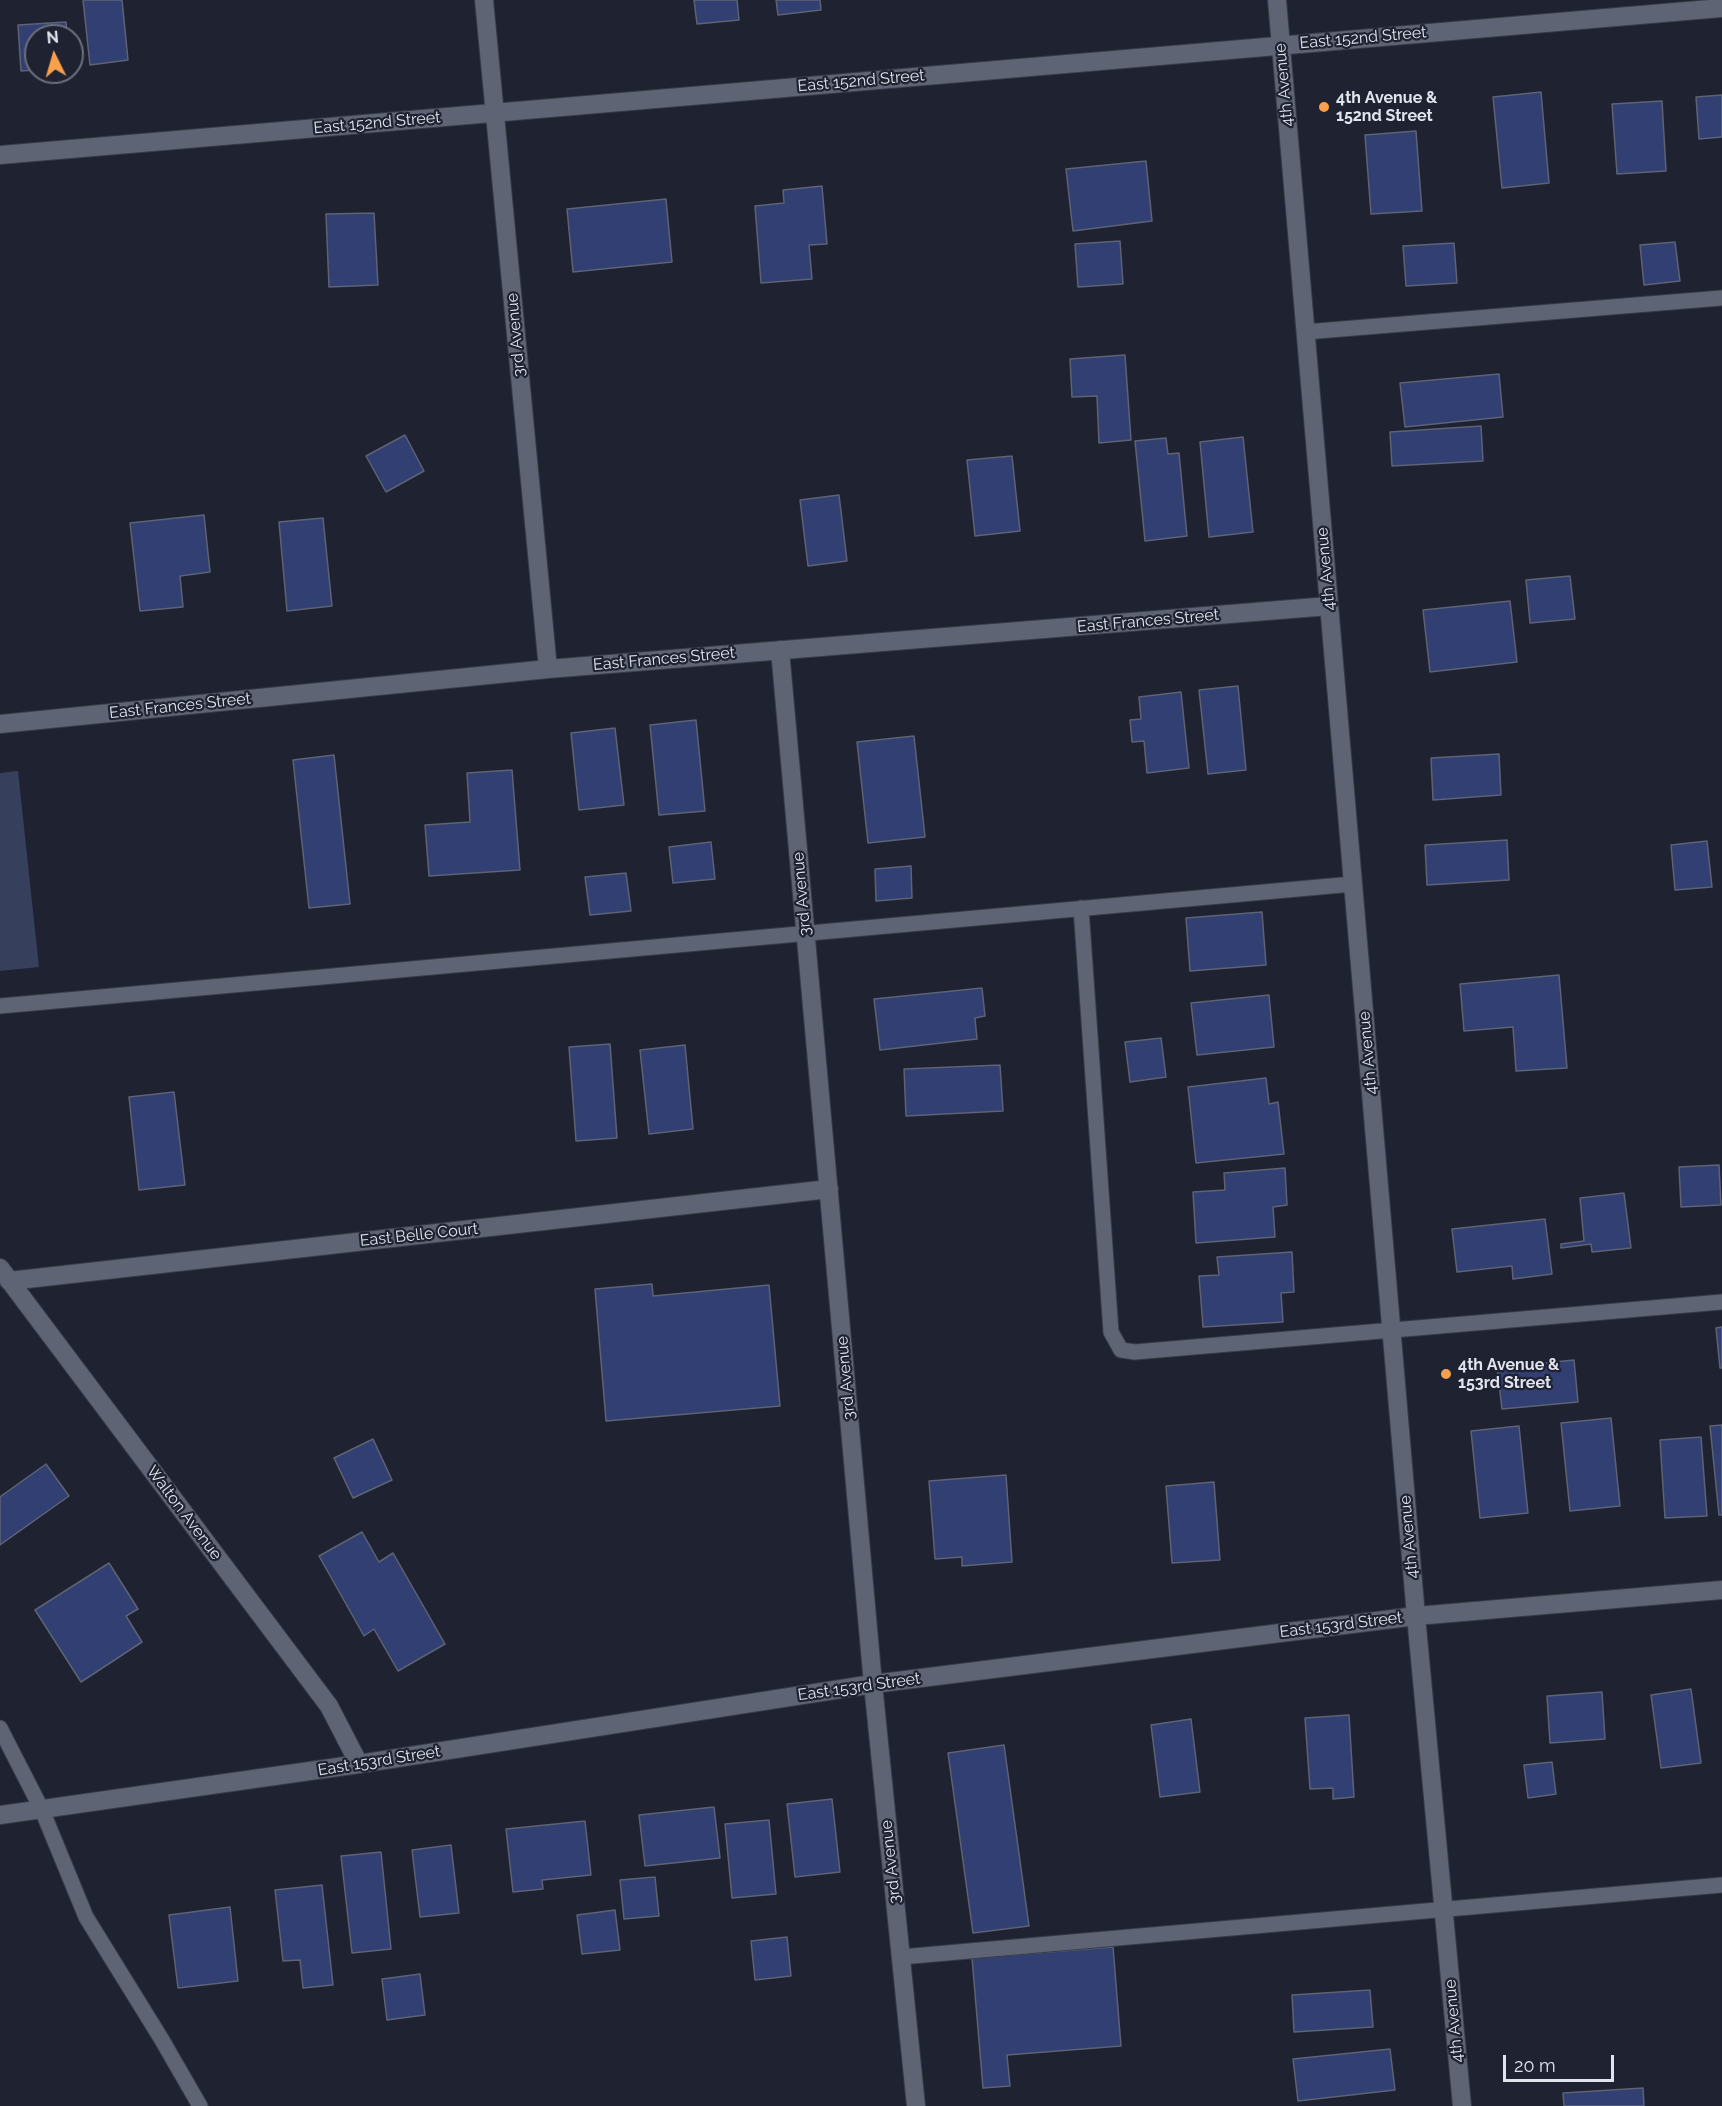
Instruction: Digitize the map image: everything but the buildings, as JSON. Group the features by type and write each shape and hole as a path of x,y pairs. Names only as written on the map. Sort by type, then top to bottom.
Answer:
{"street":[{"name":"3rd Avenue","path":"484,0 548,669"},
{"name":"4th Avenue","path":"1277,0 1416,1616 1462,2106"},
{"name":"East 152nd Street","path":"0,155 1722,8"},
{"name":"East Frances Street","path":"0,724 548,669 1329,606"},
{"name":"3rd Avenue","path":"780,650 873,1683 916,2106"},
{"name":"East Belle Court","path":"5,1274 829,1189"},
{"name":"Walton Avenue","path":"5,1274 329,1706 359,1764"},
{"name":"East 153rd Street","path":"0,1815 359,1764 873,1683 1416,1616 1722,1590"}],"lane":[{"path":"1305,332 1722,298"},
{"path":"0,1006 1353,884"},
{"path":"1081,908 1111,1332 1121,1350 1135,1352 1722,1302"},
{"path":"0,1728 42,1809 86,1917 200,2106"},
{"path":"901,1957 1722,1885"}],"shaded area":[{"path":"18,771 39,967 0,971 0,773"}],"place":[{"name":"4th Avenue & 152nd Street","path":"1324,107"},
{"name":"4th Avenue & 153rd Street","path":"1446,1374"}]}
